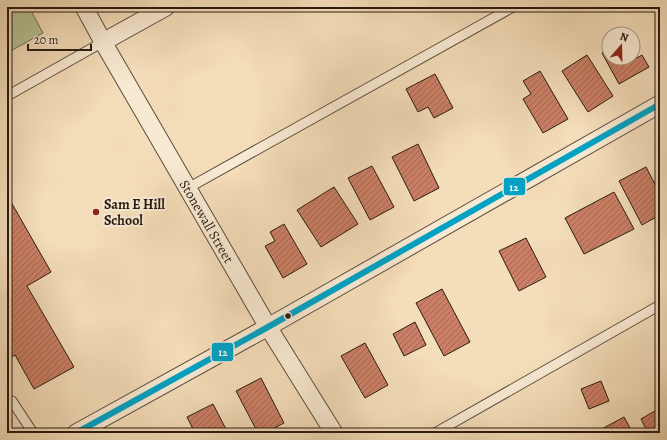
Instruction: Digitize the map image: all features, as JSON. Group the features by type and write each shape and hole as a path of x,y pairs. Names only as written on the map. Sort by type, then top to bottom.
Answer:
{"street":[{"name":"Stonewall Street","path":"84,7 268,327 334,433"},
{"path":"103,42 166,7"},
{"path":"76,433 268,327 660,104"}],"lane":[{"path":"188,188 513,7"},
{"path":"7,96 103,42"},
{"path":"435,433 660,306"},
{"path":"7,399 12,401 33,433"}],"green space":[{"path":"7,7 29,7 43,33 7,53"}],"building":[{"path":"587,55 613,96 588,112 562,71"},
{"path":"642,55 649,67 619,84 609,66 641,66"},
{"path":"540,71 568,119 543,133 523,99 531,94 523,81"},
{"path":"435,74 453,108 434,118 428,107 418,112 406,89"},
{"path":"418,144 439,188 414,201 392,157"},
{"path":"372,166 394,207 370,220 348,178"},
{"path":"646,167 660,194 660,215 642,225 619,181"},
{"path":"334,187 358,224 321,247 297,210"},
{"path":"614,192 634,229 584,254 565,218"},
{"path":"7,195 51,272 27,286 74,367 34,389 15,355 7,360"},
{"path":"284,224 307,264 283,278 265,246 275,241 270,232"},
{"path":"526,238 546,277 519,291 499,251"},
{"path":"442,289 470,342 444,356 416,303"},
{"path":"415,322 426,345 404,356 393,334"},
{"path":"365,343 388,385 365,398 341,356"},
{"path":"261,378 284,423 265,433 258,433 236,391"},
{"path":"601,381 609,401 589,409 581,389"},
{"path":"213,404 228,433 195,433 187,417"},
{"path":"660,408 660,433 648,433 641,419"},
{"path":"624,417 633,433 599,433 598,431"}],"transit line":[{"name":"12","path":"76,433 268,327 660,104"}],"place":[{"name":"Sam E Hill School","path":"96,212"}]}
